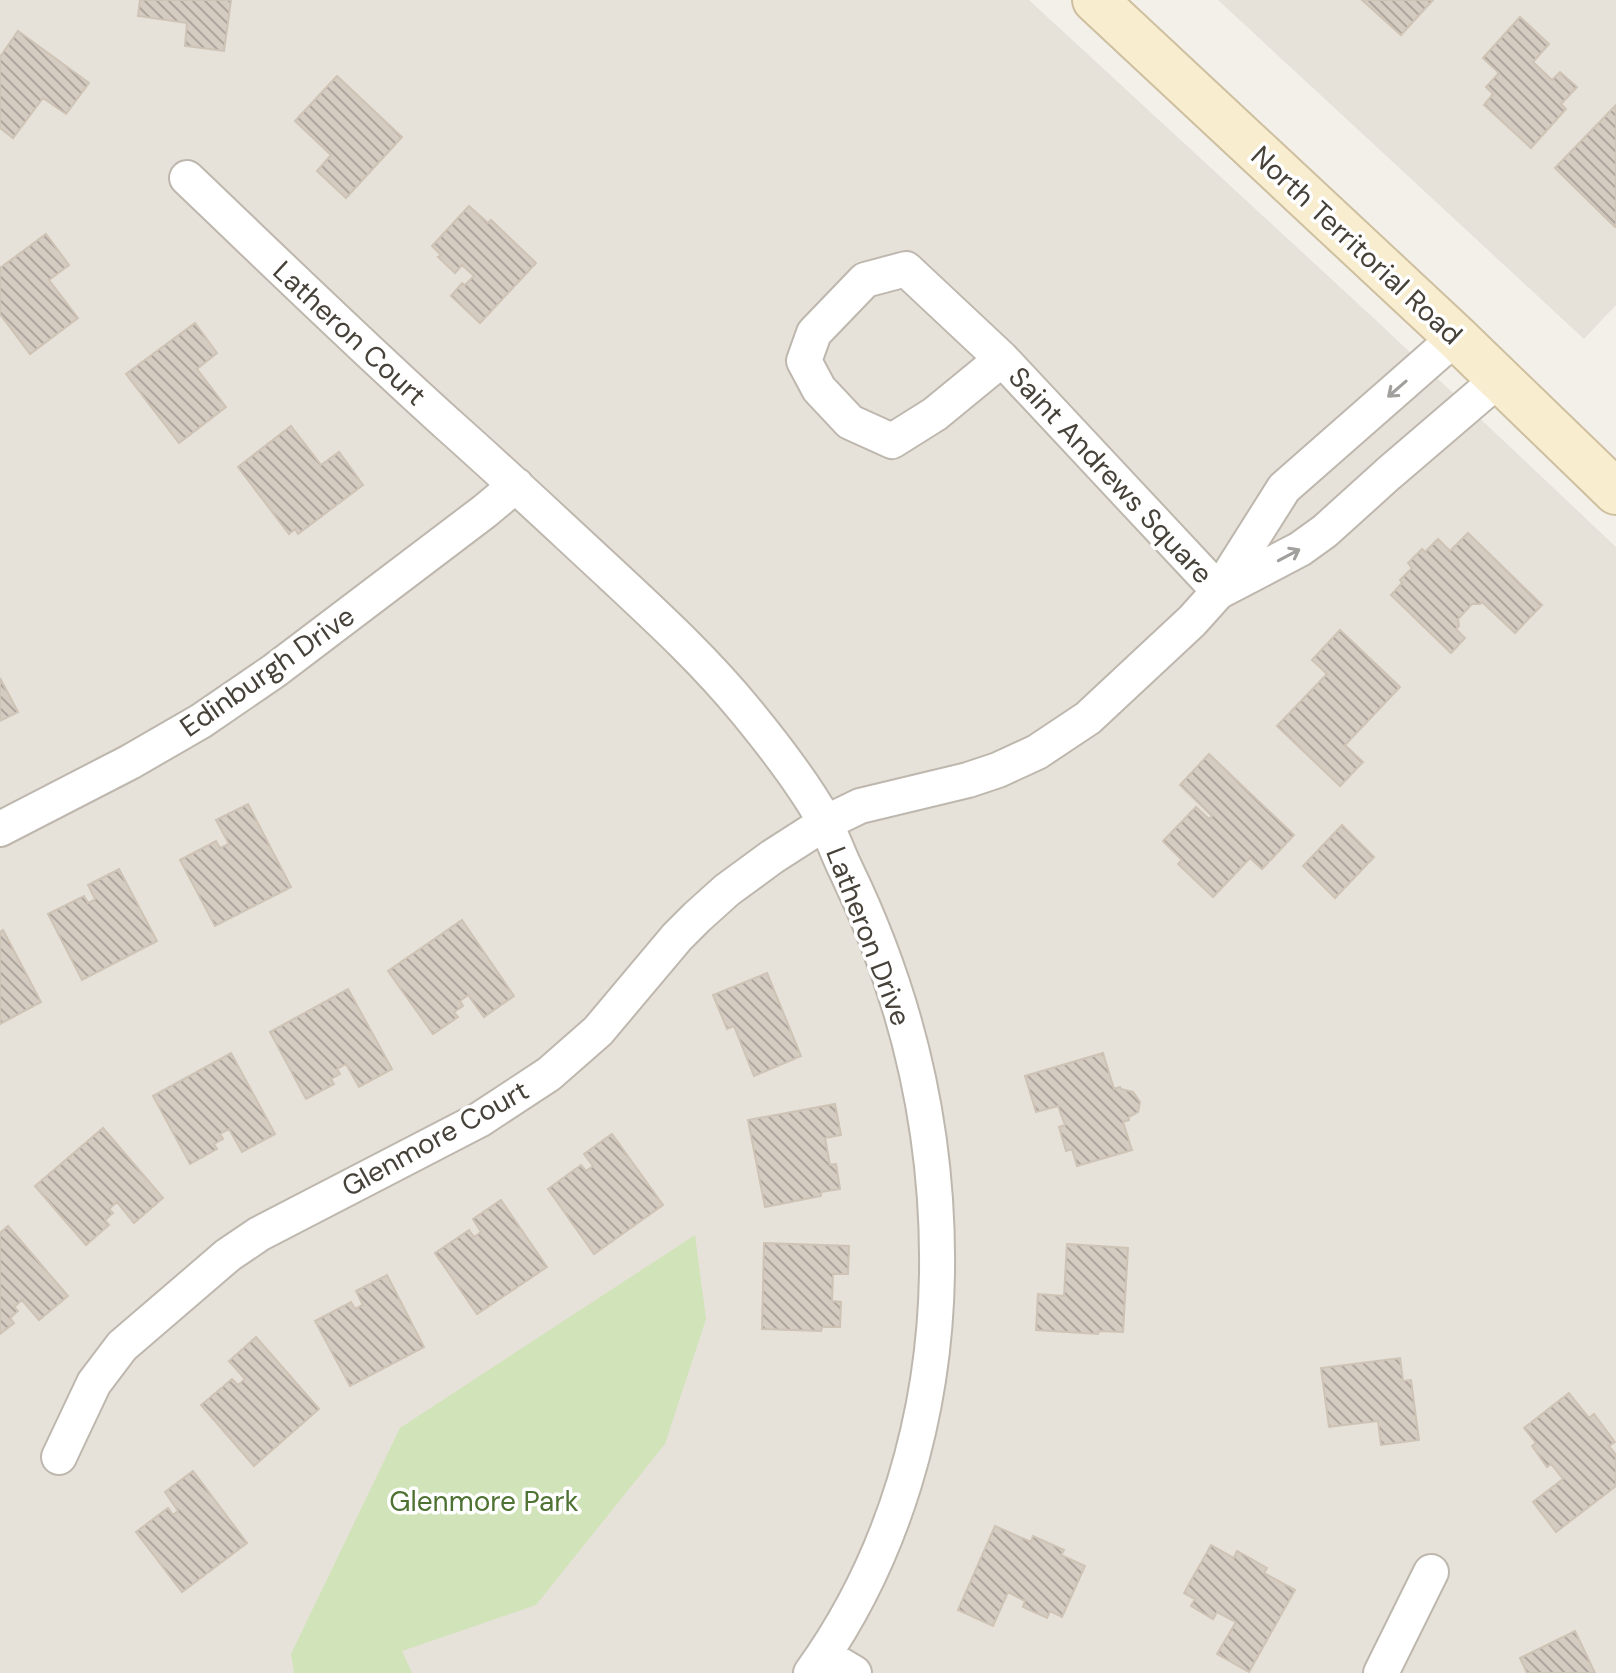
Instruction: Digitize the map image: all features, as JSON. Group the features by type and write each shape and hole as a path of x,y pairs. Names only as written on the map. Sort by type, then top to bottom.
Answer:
{"main road":[{"name":"North Territorial Road","path":"1095,0 1500,378 1616,492"}],"street":[{"name":"Latheron Court","path":"187,178 381,364 516,485"},
{"name":"Saint Andrews Square","path":"1002,359 935,414 892,441 850,422 819,389 804,361 814,333 865,280 906,269 1002,359 1219,591"},
{"path":"1219,591 1284,488 1456,337"},
{"path":"1219,591 1300,549 1325,531 1500,378"},
{"name":"Latheron Drive","path":"516,485 684,642 778,752 825,823 866,911 904,1017 929,1132 935,1186 938,1241 932,1352 924,1404 897,1505 878,1555 850,1611 818,1664"},
{"name":"Edinburgh Drive","path":"0,829 130,762 201,721 311,643 516,485"},
{"name":"Glenmore Court","path":"59,1457 94,1383 122,1346 228,1255 259,1234 479,1120 549,1074 598,1031 697,917 761,865 825,823 860,806 998,770 1037,752 1088,718 1192,621 1219,591"},
{"path":"1381,1673 1431,1572"},
{"path":"818,1664 854,1673"}],"shaded area":[{"path":"0,0 1029,0 1616,547 1616,1673 0,1673"},
{"path":"1218,0 1616,0 1616,305 1584,339"}],"green space":[{"name":"Glenmore Park","path":"695,1235 706,1319 665,1444 536,1605 402,1651 412,1673 294,1673 291,1654 400,1428"}],"building":[{"path":"140,0 231,0 224,51 185,46 187,23 138,16"},
{"path":"1362,0 1433,0 1401,35"},
{"path":"1520,17 1549,44 1533,62 1552,80 1560,72 1577,87 1561,104 1566,109 1531,148 1484,105 1493,94 1486,87 1499,73 1483,58"},
{"path":"18,31 89,83 66,114 43,98 13,138 0,128 0,57"},
{"path":"337,76 402,137 346,198 317,171 331,155 295,121"},
{"path":"1616,105 1616,227 1615,227 1555,168"},
{"path":"469,206 488,223 491,220 536,263 480,323 451,296 462,283 465,285 474,276 462,265 455,273 438,257 441,255 432,246"},
{"path":"46,234 69,265 49,280 78,318 30,354 0,314 0,268"},
{"path":"195,323 217,353 197,369 226,407 179,443 126,374"},
{"path":"291,426 321,465 339,452 363,485 298,534 295,529 289,534 238,467"},
{"path":"1468,533 1542,605 1515,633 1482,602 1472,604 1458,619 1456,629 1465,638 1451,653 1391,595 1412,568 1408,563 1422,549 1425,552 1438,539 1450,551"},
{"path":"1340,630 1400,687 1345,745 1363,762 1340,786 1277,726 1327,674 1312,660"},
{"path":"0,678 18,712 0,721"},
{"path":"1209,754 1294,835 1262,869 1250,858 1213,897 1178,864 1182,860 1163,841 1196,807 1209,819 1212,816 1180,785"},
{"path":"248,804 291,887 215,926 180,860 216,841 220,848 229,844 216,820"},
{"path":"1342,825 1374,857 1335,898 1303,866"},
{"path":"119,869 157,941 82,980 48,914 84,896 88,903 95,899 88,885"},
{"path":"462,920 514,996 484,1017 468,995 460,1001 463,1006 454,1012 458,1017 433,1034 388,971"},
{"path":"3,930 41,1002 0,1024 0,932"},
{"path":"767,973 801,1056 754,1076 734,1026 727,1029 713,995"},
{"path":"348,989 392,1069 359,1087 346,1064 337,1069 340,1074 331,1079 334,1084 306,1099 270,1032"},
{"path":"231,1053 275,1134 242,1152 229,1129 220,1134 223,1139 214,1144 217,1149 190,1164 153,1096"},
{"path":"1103,1053 1114,1089 1120,1087 1133,1092 1140,1102 1138,1112 1123,1122 1132,1150 1077,1166 1072,1149 1066,1151 1059,1127 1065,1125 1058,1106 1036,1112 1025,1076"},
{"path":"835,1104 841,1135 825,1138 830,1165 836,1164 840,1189 765,1207 748,1120"},
{"path":"103,1128 163,1198 134,1223 117,1202 109,1209 113,1213 105,1220 109,1225 86,1245 35,1186"},
{"path":"612,1134 663,1205 594,1254 548,1189 581,1165 586,1171 593,1166 584,1154"},
{"path":"501,1200 547,1267 477,1314 435,1253 469,1230 474,1237 481,1232 473,1219"},
{"path":"8,1226 68,1296 39,1320 22,1300 14,1307 18,1311 10,1318 14,1323 0,1334 0,1233"},
{"path":"764,1243 849,1246 848,1274 833,1274 832,1301 841,1302 840,1327 822,1327 821,1331 762,1329"},
{"path":"1067,1244 1128,1248 1123,1332 1099,1331 1098,1334 1036,1330 1038,1294 1064,1296"},
{"path":"387,1275 424,1347 350,1386 315,1321 351,1302 355,1309 363,1305 356,1291"},
{"path":"256,1337 319,1409 254,1466 201,1405 232,1379 238,1385 245,1379 229,1361"},
{"path":"1400,1358 1403,1381 1411,1380 1419,1440 1381,1445 1378,1421 1329,1427 1321,1368"},
{"path":"1569,1393 1589,1418 1594,1414 1615,1442 1609,1446 1616,1455 1616,1486 1556,1532 1533,1502 1563,1479 1551,1464 1547,1467 1532,1446 1536,1443 1524,1428"},
{"path":"193,1471 247,1543 182,1592 136,1532 168,1508 173,1515 178,1511 165,1492"},
{"path":"995,1526 1031,1542 1033,1536 1064,1550 1061,1555 1085,1566 1062,1617 1050,1611 1047,1618 1023,1607 1025,1601 1008,1592 993,1626 958,1610"},
{"path":"1211,1545 1234,1558 1237,1551 1267,1568 1264,1573 1295,1590 1249,1672 1217,1654 1236,1622 1217,1612 1213,1619 1191,1606 1195,1599 1184,1593"},
{"path":"1575,1631 1595,1673 1527,1673 1520,1658"}]}
